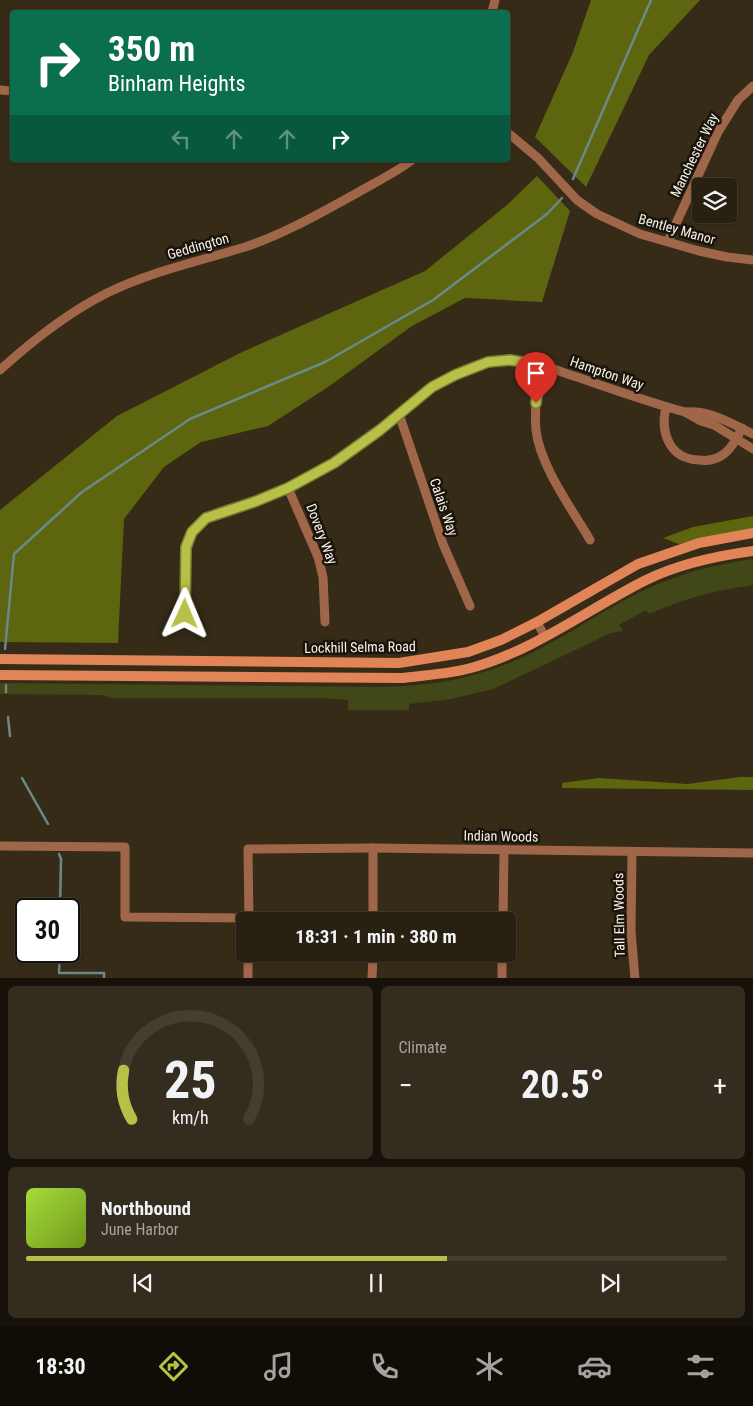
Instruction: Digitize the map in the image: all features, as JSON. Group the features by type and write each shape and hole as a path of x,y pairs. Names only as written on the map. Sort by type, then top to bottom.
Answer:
{"main road":[{"name":"Lockhill Selma Road","path":"0,659 399,663 468,652 501,640 537,622 638,564 699,543 753,533"},
{"path":"0,675 403,678 432,675 472,668 506,656 545,637 645,581 671,570 704,559 753,550"}],"street":[{"name":"Manchester Way","path":"668,241 718,132 738,100 753,86"},
{"name":"Bentley Manor","path":"510,136 538,158 564,188 586,208 640,234 727,257 753,260"},
{"name":"Geddington","path":"0,370 38,336 74,311 107,293 141,278 250,245 280,233 399,170 409,162"},
{"name":"Hampton Way","path":"185,614 186,547 192,532 206,518 288,488 341,458 432,387 467,369 488,362 510,360 541,365 685,412 714,426 753,449"},
{"path":"541,365 535,419 538,442 550,470 590,540"},
{"path":"666,407 663,419 664,431 668,441 678,454 687,458 702,461 719,457 726,452 742,428"},
{"name":"Hampton Way","path":"685,412 704,412 718,416 753,434"},
{"name":"Calais Way","path":"399,414 443,544 470,606"},
{"name":"Dovery Way","path":"288,488 318,557 323,577 325,622"},
{"path":"537,622 545,637"},
{"path":"187,677 188,661"},
{"path":"0,846 125,847 125,917 236,920"},
{"path":"373,848 373,912"},
{"name":"Indian Woods","path":"249,912 248,850 373,848 753,853"},
{"path":"503,912 504,850"},
{"name":"Tall Elm Woods","path":"632,852 631,932 635,978"},
{"path":"248,962 248,978"},
{"path":"372,962 372,978"},
{"path":"502,962 502,978"}],"green space":[{"path":"591,0 700,0 649,55 586,187 535,137 573,52"},
{"path":"537,176 570,211 542,302 465,298 412,326 328,387 268,426 201,442 164,467 124,519 118,643 0,642 0,510 117,416 240,353 425,271 507,205"},
{"path":"753,516 753,528 679,544 663,538 693,527"},
{"path":"753,559 753,585 700,596 649,614 646,610 619,625 623,631 611,633 493,689 451,699 409,704 409,710 348,710 348,700 324,698 112,698 101,695 0,694 0,683 379,687 445,681 476,674 509,663 560,638 640,592 667,580 709,567"},
{"path":"753,777 753,790 562,788 562,783 599,778 687,784"}],"waterway":[{"path":"573,179 651,0"},
{"path":"5,649 14,554 82,492 190,419 325,362 433,300 547,214 562,198"},
{"path":"6,685 6,692"},
{"path":"8,717 10,736"},
{"path":"22,778 48,824"},
{"path":"59,854 61,859 60,898"},
{"path":"59,963 59,973 104,973 104,978"}],"route":[{"path":"185,614 186,547 192,532 206,518 254,502 305,480 356,449 432,387 467,369 488,362 510,360 541,365 536,403"}]}
